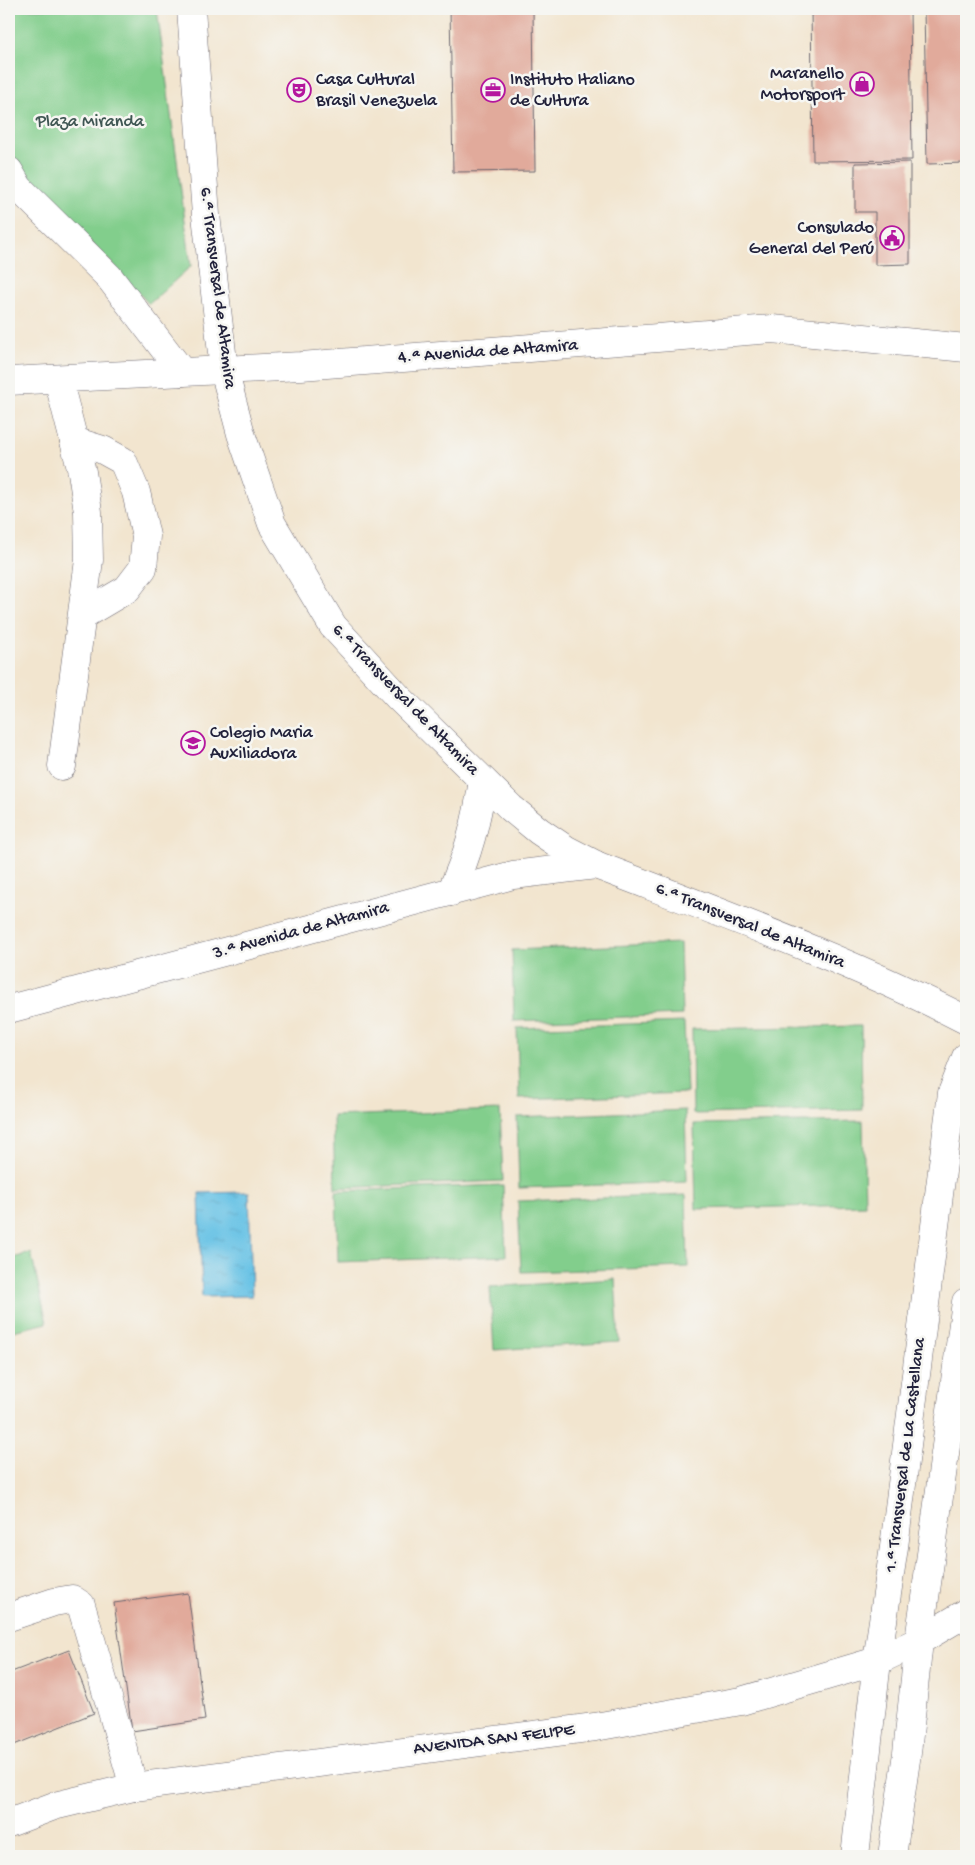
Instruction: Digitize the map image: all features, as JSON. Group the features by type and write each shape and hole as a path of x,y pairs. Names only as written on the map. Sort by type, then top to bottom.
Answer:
{"street":[{"name":"6.ª Transversal de Altamira","path":"191,9 206,215 224,370 241,434 272,524 333,626 398,697 511,808 539,831 568,850 596,865 792,941 910,991 966,1020"},
{"path":"9,171 19,188 109,278 182,372"},
{"name":"4.ª Avenida de Altamira","path":"9,381 302,366 772,330 966,348"},
{"path":"58,379 82,472 88,512 89,560 62,766"},
{"path":"74,441 103,450 123,461 136,492 146,536 143,568 127,589 83,615"},
{"path":"451,892 473,837 483,781"},
{"name":"3.ª Avenida de Altamira","path":"9,1009 513,875 596,865"},
{"name":"1.ª Transversal de La Castellana","path":"855,1856 877,1661 894,1547 952,1093 966,1057"},
{"name":"1.ª Transversal de La Castellana","path":"892,1856 907,1753 919,1640 966,1302"},
{"path":"9,1618 54,1602 72,1599 81,1604 134,1787"},
{"name":"AVENIDA SAN FELIPE","path":"9,1823 54,1806 134,1787 605,1725 741,1701 877,1661 966,1613"}],"green space":[{"name":"Plaza Miranda","path":"9,9 157,9 191,266 149,304 25,177 9,148"},
{"path":"680,943 682,1015 514,1021 512,950"},
{"path":"684,1022 687,1093 519,1099 517,1028"},
{"path":"861,1026 862,1110 693,1114 692,1029"},
{"path":"500,1110 503,1181 335,1188 333,1116"},
{"path":"685,1110 687,1182 519,1188 517,1117"},
{"path":"863,1121 865,1205 696,1209 694,1124"},
{"path":"503,1185 506,1256 338,1262 336,1191"},
{"path":"686,1195 688,1267 521,1272 518,1201"},
{"path":"31,1253 47,1323 9,1332 9,1259"},
{"path":"615,1279 619,1342 494,1350 490,1287"}],"water":[{"path":"249,1192 252,1296 202,1297 199,1193"}],"building":[{"name":"Instituto Italiano de Cultura","path":"450,9 533,9 535,171 453,172"},
{"name":"Maranello Motorsport","path":"811,9 910,9 912,160 813,161"},
{"path":"924,9 966,9 966,163 927,164"},
{"name":"Consulado General del Perú","path":"910,162 910,264 875,265 875,212 855,212 855,163"},
{"path":"188,1593 205,1720 132,1731 114,1603"},
{"path":"69,1650 94,1713 9,1747 9,1673"}],"place":[{"name":"Maranello Motorsport","path":"862,84"},
{"name":"Casa Cultural Brasil Venezuela","path":"299,90"},
{"name":"Instituto Italiano de Cultura","path":"493,90"},
{"name":"Consulado General del Perú","path":"892,238"},
{"name":"Colegio Maria Auxiliadora","path":"193,743"}]}
